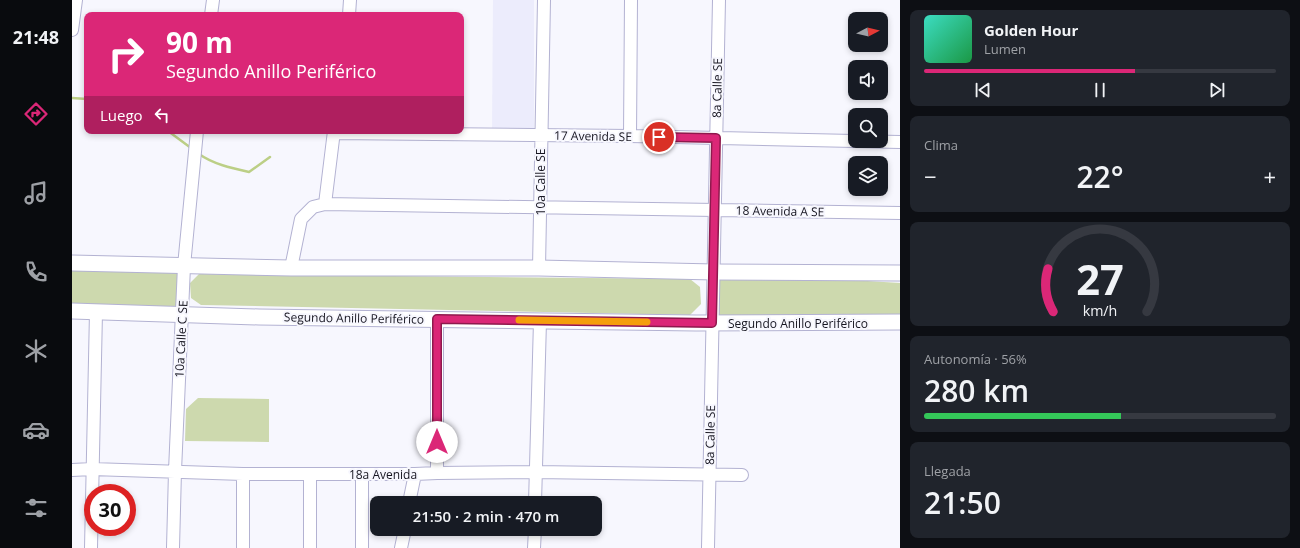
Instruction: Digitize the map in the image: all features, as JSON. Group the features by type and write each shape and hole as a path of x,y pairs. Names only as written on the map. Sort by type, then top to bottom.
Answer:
{"main road":[{"path":"72,263 292,268 539,268 714,272 900,273"},
{"name":"Segundo Anillo Periférico","path":"72,311 259,317 540,321 712,323 900,322"}],"street":[{"path":"72,30 76,0"},
{"path":"211,12 213,0"},
{"path":"349,12 350,0"},
{"name":"10a Calle SE","path":"539,268 540,135 544,0"},
{"path":"630,136 631,0"},
{"name":"8a Calle SE","path":"708,548 719,0"},
{"name":"10a Calle C SE","path":"173,548 174,471 184,266 196,134"},
{"path":"292,268 301,219 313,207 325,204 334,134"},
{"name":"17 Avenida SE","path":"464,134 900,142"},
{"name":"18 Avenida A SE","path":"325,204 900,213"},
{"path":"91,548 96,312"},
{"path":"437,319 437,473"},
{"path":"535,496 540,321"},
{"name":"18a Avenida","path":"72,470 174,471 243,474 536,472 742,475"},
{"path":"243,474 243,548"},
{"path":"310,474 310,548"},
{"path":"362,474 362,548"},
{"path":"410,496 415,474"},
{"path":"401,548 404,536"},
{"path":"534,548 535,536"}],"shaded area":[{"path":"493,0 534,0 534,131 492,131"}],"green space":[{"path":"72,263 179,265 177,310 72,309"},
{"path":"720,272 900,283 900,318 717,318"},
{"path":"199,274 690,279 700,287 701,304 690,315 201,305 191,298 190,283"},
{"path":"198,398 269,399 269,442 185,441 186,409"}],"waterway":[{"path":"72,98 84,99"},
{"path":"172,134 191,148"},
{"path":"199,154 216,163 249,172 270,157"}],"slow traffic":[{"path":"519,320 647,322"}],"route":[{"path":"437,442 437,319 712,323 716,138 659,137"}]}
